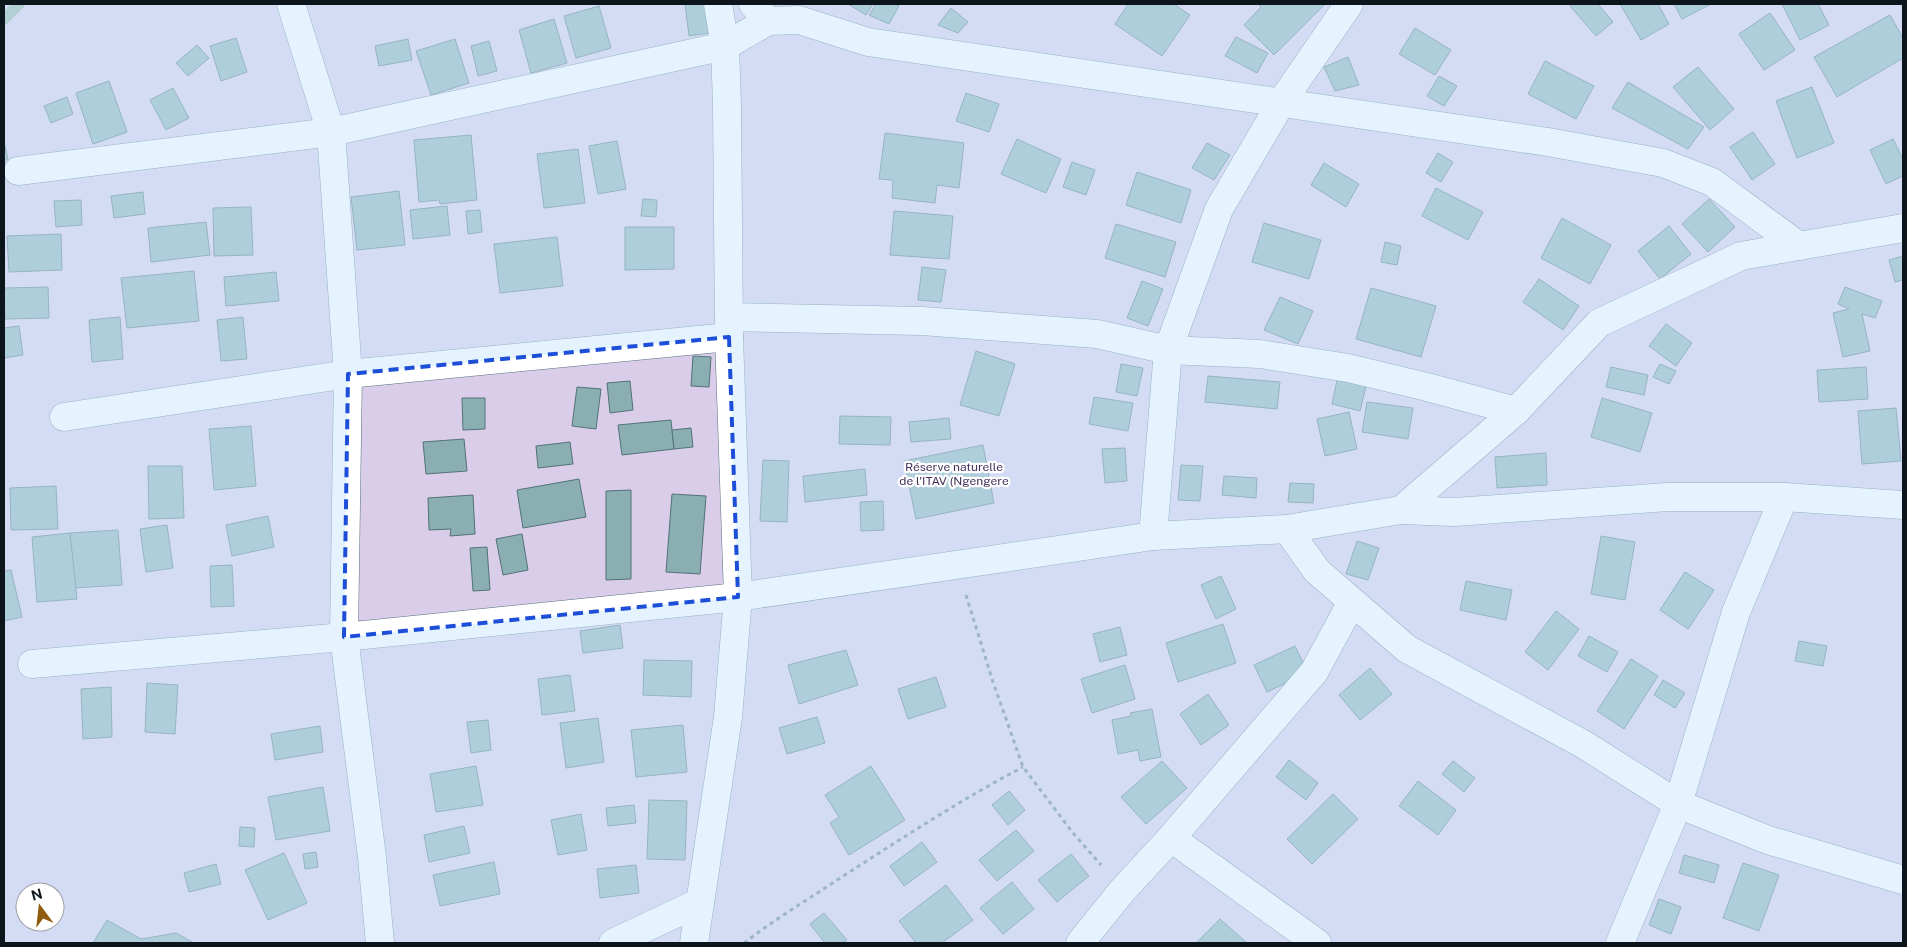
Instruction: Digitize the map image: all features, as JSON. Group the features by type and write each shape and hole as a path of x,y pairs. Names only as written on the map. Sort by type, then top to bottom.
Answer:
{"street":[{"path":"291,4 331,132 348,374 344,637 372,857 380,943"},
{"path":"694,943 728,717 738,597 729,327 725,46 718,4"},
{"path":"1153,536 1168,350 1219,209 1281,103 1349,4"},
{"path":"18,171 331,132 725,46 760,12 809,12 868,42 1548,142 1663,163 1712,182 1799,246"},
{"path":"1401,510 1516,411 1599,322 1740,256 1903,228"},
{"path":"64,417 348,374 729,327 922,320 1097,334 1168,350 1260,354 1348,368 1516,411"},
{"path":"32,664 344,637 738,597 1153,536 1287,529 1401,510 1454,512 1668,497 1784,497 1903,505"},
{"path":"1620,943 1678,804 1736,612 1784,497"},
{"path":"1287,529 1317,571 1407,649 1583,744 1678,804 1768,840 1903,880"},
{"path":"1080,943 1122,891 1171,838 1314,672 1352,602"},
{"path":"1171,838 1317,943"},
{"path":"613,943 700,902"}],"path":[{"path":"957,565 993,682 1023,767 1073,833 1122,891"},
{"path":"744,943 764,928 980,789 1023,767"}],"highlighted area":[{"path":"729,337 738,597 344,637 348,374"}],"green space":[{"name":"Réserve naturelle de l'ITAV (Ngengere","path":"4,4 1903,4 1903,943 4,943"}],"building":[{"path":"685,4 713,4 716,32 689,36"},
{"path":"848,4 873,4 866,15"},
{"path":"876,4 895,4 899,6 889,24 869,15"},
{"path":"1128,4 1174,4 1190,15 1162,56 1115,24"},
{"path":"1258,4 1325,4 1274,55 1244,25 1261,7"},
{"path":"1572,4 1598,4 1613,22 1596,36 1570,6"},
{"path":"1620,4 1658,4 1669,24 1641,40"},
{"path":"1674,4 1711,4 1682,19"},
{"path":"1782,4 1818,4 1829,25 1800,40"},
{"path":"599,6 611,48 576,58 564,16"},
{"path":"951,8 968,22 958,33 938,25"},
{"path":"1770,13 1795,50 1764,70 1739,34"},
{"path":"1890,15 1903,38 1903,58 1837,97 1814,57"},
{"path":"554,19 567,63 531,73 519,30"},
{"path":"1415,28 1451,50 1435,75 1399,54"},
{"path":"1236,37 1268,53 1257,73 1225,56"},
{"path":"236,38 247,72 221,81 210,46"},
{"path":"408,39 412,60 379,66 375,46"},
{"path":"455,39 469,83 431,95 416,51"},
{"path":"489,41 497,71 478,76 471,46"},
{"path":"197,45 209,58 188,76 176,63"},
{"path":"1348,57 1359,85 1335,91 1324,67"},
{"path":"1545,61 1594,86 1576,119 1528,94"},
{"path":"1698,67 1734,109 1710,130 1673,87"},
{"path":"1439,76 1457,86 1444,106 1427,96"},
{"path":"109,81 127,132 93,144 76,93"},
{"path":"1628,82 1704,127 1688,149 1612,108"},
{"path":"1812,87 1834,143 1797,158 1776,101"},
{"path":"173,88 189,118 166,130 150,100"},
{"path":"966,93 999,104 989,132 956,121"},
{"path":"67,97 73,114 51,123 44,106"},
{"path":"1753,132 1775,164 1752,180 1730,147"},
{"path":"885,133 964,143 959,188 937,185 935,203 892,198 893,180 879,179"},
{"path":"471,135 477,200 440,204 439,200 419,202 414,140"},
{"path":"1017,139 1061,159 1046,193 1001,174"},
{"path":"1893,139 1903,159 1903,176 1886,184 1870,150"},
{"path":"4,141 8,159 4,161"},
{"path":"617,141 626,189 598,194 589,146"},
{"path":"1207,143 1230,155 1214,180 1192,168"},
{"path":"578,149 585,203 544,208 537,154"},
{"path":"1438,153 1453,162 1441,182 1426,173"},
{"path":"1072,162 1095,170 1086,195 1063,187"},
{"path":"1324,163 1359,184 1346,207 1311,185"},
{"path":"1137,172 1191,190 1181,223 1126,205"},
{"path":"1436,188 1483,212 1468,240 1422,216"},
{"path":"399,191 405,245 357,250 351,197"},
{"path":"143,192 145,214 114,218 111,196"},
{"path":"643,199 657,200 656,217 641,216"},
{"path":"1709,199 1735,227 1708,252 1682,224"},
{"path":"81,200 82,225 56,227 54,201"},
{"path":"447,206 450,235 413,239 410,210"},
{"path":"251,207 253,255 214,256 213,208"},
{"path":"480,210 482,232 468,234 466,211"},
{"path":"894,211 953,216 949,259 890,255"},
{"path":"1562,218 1611,245 1590,284 1541,258"},
{"path":"206,222 210,255 151,262 148,228"},
{"path":"1264,223 1321,240 1309,279 1252,262"},
{"path":"1116,224 1176,242 1165,277 1105,258"},
{"path":"1669,226 1691,254 1660,279 1638,251"},
{"path":"625,227 674,227 674,269 625,270"},
{"path":"61,234 62,270 9,272 7,236"},
{"path":"557,237 563,286 500,293 494,244"},
{"path":"1385,242 1401,246 1397,265 1381,262"},
{"path":"1903,256 1903,280 1895,282 1889,260"},
{"path":"922,267 946,270 941,302 918,300"},
{"path":"194,271 199,321 127,328 121,278"},
{"path":"276,272 279,301 226,306 224,277"},
{"path":"1539,279 1579,306 1563,330 1523,302"},
{"path":"1142,281 1163,289 1148,326 1127,318"},
{"path":"48,287 49,318 5,319 4,288"},
{"path":"1845,287 1882,301 1875,318 1862,314 1870,351 1843,357 1833,313 1849,309 1838,304"},
{"path":"1371,288 1436,306 1421,357 1356,339"},
{"path":"1280,297 1313,311 1298,344 1264,330"},
{"path":"120,317 123,359 92,362 89,320"},
{"path":"243,317 247,359 221,361 217,320"},
{"path":"1666,324 1692,343 1676,366 1649,346"},
{"path":"19,326 23,355 4,358 4,328"},
{"path":"976,351 1015,364 999,416 960,405"},
{"path":"693,356 711,357 709,387 691,386"},
{"path":"1121,364 1143,368 1137,396 1116,392"},
{"path":"1660,364 1676,371 1669,384 1653,377"},
{"path":"1611,367 1648,375 1644,395 1606,387"},
{"path":"1866,367 1868,399 1819,402 1817,370"},
{"path":"1208,376 1280,382 1277,409 1205,402"},
{"path":"1337,380 1366,386 1360,411 1332,404"},
{"path":"630,381 633,410 610,413 607,383"},
{"path":"577,387 601,389 596,429 572,426"},
{"path":"1094,397 1133,403 1128,431 1089,424"},
{"path":"462,398 485,398 485,429 463,430"},
{"path":"1602,398 1652,413 1640,452 1591,437"},
{"path":"1367,402 1413,408 1408,439 1362,432"},
{"path":"1896,408 1901,461 1862,464 1858,411"},
{"path":"1349,412 1357,449 1325,456 1317,419"},
{"path":"840,416 891,417 890,445 839,444"},
{"path":"949,418 951,439 911,442 909,422"},
{"path":"671,420 674,449 622,455 618,425"},
{"path":"251,426 256,486 214,490 209,429"},
{"path":"691,428 693,447 674,449 672,430"},
{"path":"464,439 467,471 426,474 423,442"},
{"path":"570,442 573,464 538,468 536,446"},
{"path":"983,445 994,503 916,519 904,461"},
{"path":"1125,448 1127,481 1105,483 1102,449"},
{"path":"1546,453 1547,485 1497,488 1495,457"},
{"path":"763,460 789,461 787,522 760,521"},
{"path":"1181,465 1203,466 1200,501 1178,500"},
{"path":"148,466 182,466 184,518 149,519"},
{"path":"865,469 867,495 805,502 803,476"},
{"path":"1224,476 1257,478 1256,498 1222,495"},
{"path":"579,479 586,517 523,528 517,490"},
{"path":"1290,483 1314,484 1313,503 1288,502"},
{"path":"56,486 58,529 11,530 10,488"},
{"path":"631,490 631,579 606,580 606,491"},
{"path":"672,494 706,496 700,574 666,572"},
{"path":"473,495 475,534 450,536 451,529 429,530 428,498"},
{"path":"883,501 884,530 861,531 860,502"},
{"path":"268,516 274,547 232,556 226,525"},
{"path":"167,525 173,568 146,572 140,529"},
{"path":"118,530 122,585 74,588 70,533"},
{"path":"70,533 77,599 37,602 32,537"},
{"path":"522,534 528,570 503,575 496,539"},
{"path":"1601,536 1635,542 1625,600 1591,594"},
{"path":"1357,541 1379,548 1368,580 1346,574"},
{"path":"487,547 490,590 473,591 470,548"},
{"path":"232,565 234,606 211,607 210,566"},
{"path":"11,570 22,617 4,621 4,571"},
{"path":"1685,572 1714,590 1688,629 1660,610"},
{"path":"1221,576 1236,609 1216,619 1201,585"},
{"path":"1466,581 1512,590 1506,620 1460,610"},
{"path":"1556,611 1579,629 1548,670 1525,652"},
{"path":"1223,624 1236,663 1178,682 1166,643"},
{"path":"620,625 623,648 583,653 580,631"},
{"path":"1120,627 1127,655 1100,662 1093,634"},
{"path":"1589,636 1618,652 1607,672 1578,656"},
{"path":"1799,641 1827,646 1823,666 1795,661"},
{"path":"1295,646 1308,673 1267,692 1254,665"},
{"path":"846,650 858,685 799,704 788,665"},
{"path":"1631,659 1658,676 1624,729 1597,711"},
{"path":"644,660 692,661 691,697 643,695"},
{"path":"1125,665 1135,699 1092,713 1081,679"},
{"path":"1370,668 1392,694 1360,720 1339,695"},
{"path":"570,675 575,711 542,715 538,679"},
{"path":"936,677 946,707 908,719 898,689"},
{"path":"1663,680 1685,693 1675,708 1654,695"},
{"path":"147,683 178,685 175,734 145,732"},
{"path":"111,687 112,737 83,739 81,689"},
{"path":"1208,694 1229,725 1201,745 1180,714"},
{"path":"1152,709 1161,757 1140,761 1138,750 1118,754 1112,720 1131,716 1130,713"},
{"path":"817,717 825,743 787,754 779,728"},
{"path":"598,718 604,762 566,768 560,723"},
{"path":"488,720 491,750 471,753 467,722"},
{"path":"683,725 687,772 636,777 631,730"},
{"path":"320,726 323,752 275,760 271,734"},
{"path":"1289,760 1318,783 1306,800 1276,777"},
{"path":"1162,761 1187,788 1146,824 1121,797"},
{"path":"1453,761 1475,778 1464,792 1442,774"},
{"path":"476,766 483,805 436,812 430,774"},
{"path":"871,766 905,820 849,855 830,823 839,817 825,795"},
{"path":"1418,781 1456,810 1438,835 1399,806"},
{"path":"323,787 330,831 276,840 268,797"},
{"path":"1009,791 1025,810 1008,825 992,805"},
{"path":"1333,794 1358,819 1312,864 1287,839"},
{"path":"649,800 687,801 685,860 647,859"},
{"path":"634,805 636,823 608,826 606,808"},
{"path":"581,814 587,850 558,855 551,820"},
{"path":"464,826 470,853 429,862 424,835"},
{"path":"240,827 255,828 254,847 239,846"},
{"path":"1016,830 1034,851 997,881 979,860"},
{"path":"922,842 937,862 904,886 890,866"},
{"path":"316,852 318,867 305,869 303,854"},
{"path":"284,853 307,903 268,920 245,870"},
{"path":"1071,854 1089,876 1057,902 1038,880"},
{"path":"1684,855 1719,865 1714,883 1679,873"},
{"path":"494,862 500,894 440,906 433,875"},
{"path":"1743,863 1779,875 1759,931 1723,918"},
{"path":"216,864 221,884 189,892 184,873"},
{"path":"636,865 639,893 600,898 597,869"},
{"path":"1012,882 1034,909 1003,934 980,908"},
{"path":"946,885 973,920 942,943 916,943 899,921"},
{"path":"1659,899 1681,907 1671,934 1649,925"},
{"path":"824,913 847,940 842,943 825,943 810,924"},
{"path":"1220,919 1247,943 1196,943"},
{"path":"107,920 141,939 176,933 194,943 93,943"}],"waterway":[{"path":"4,19 19,4"}]}
